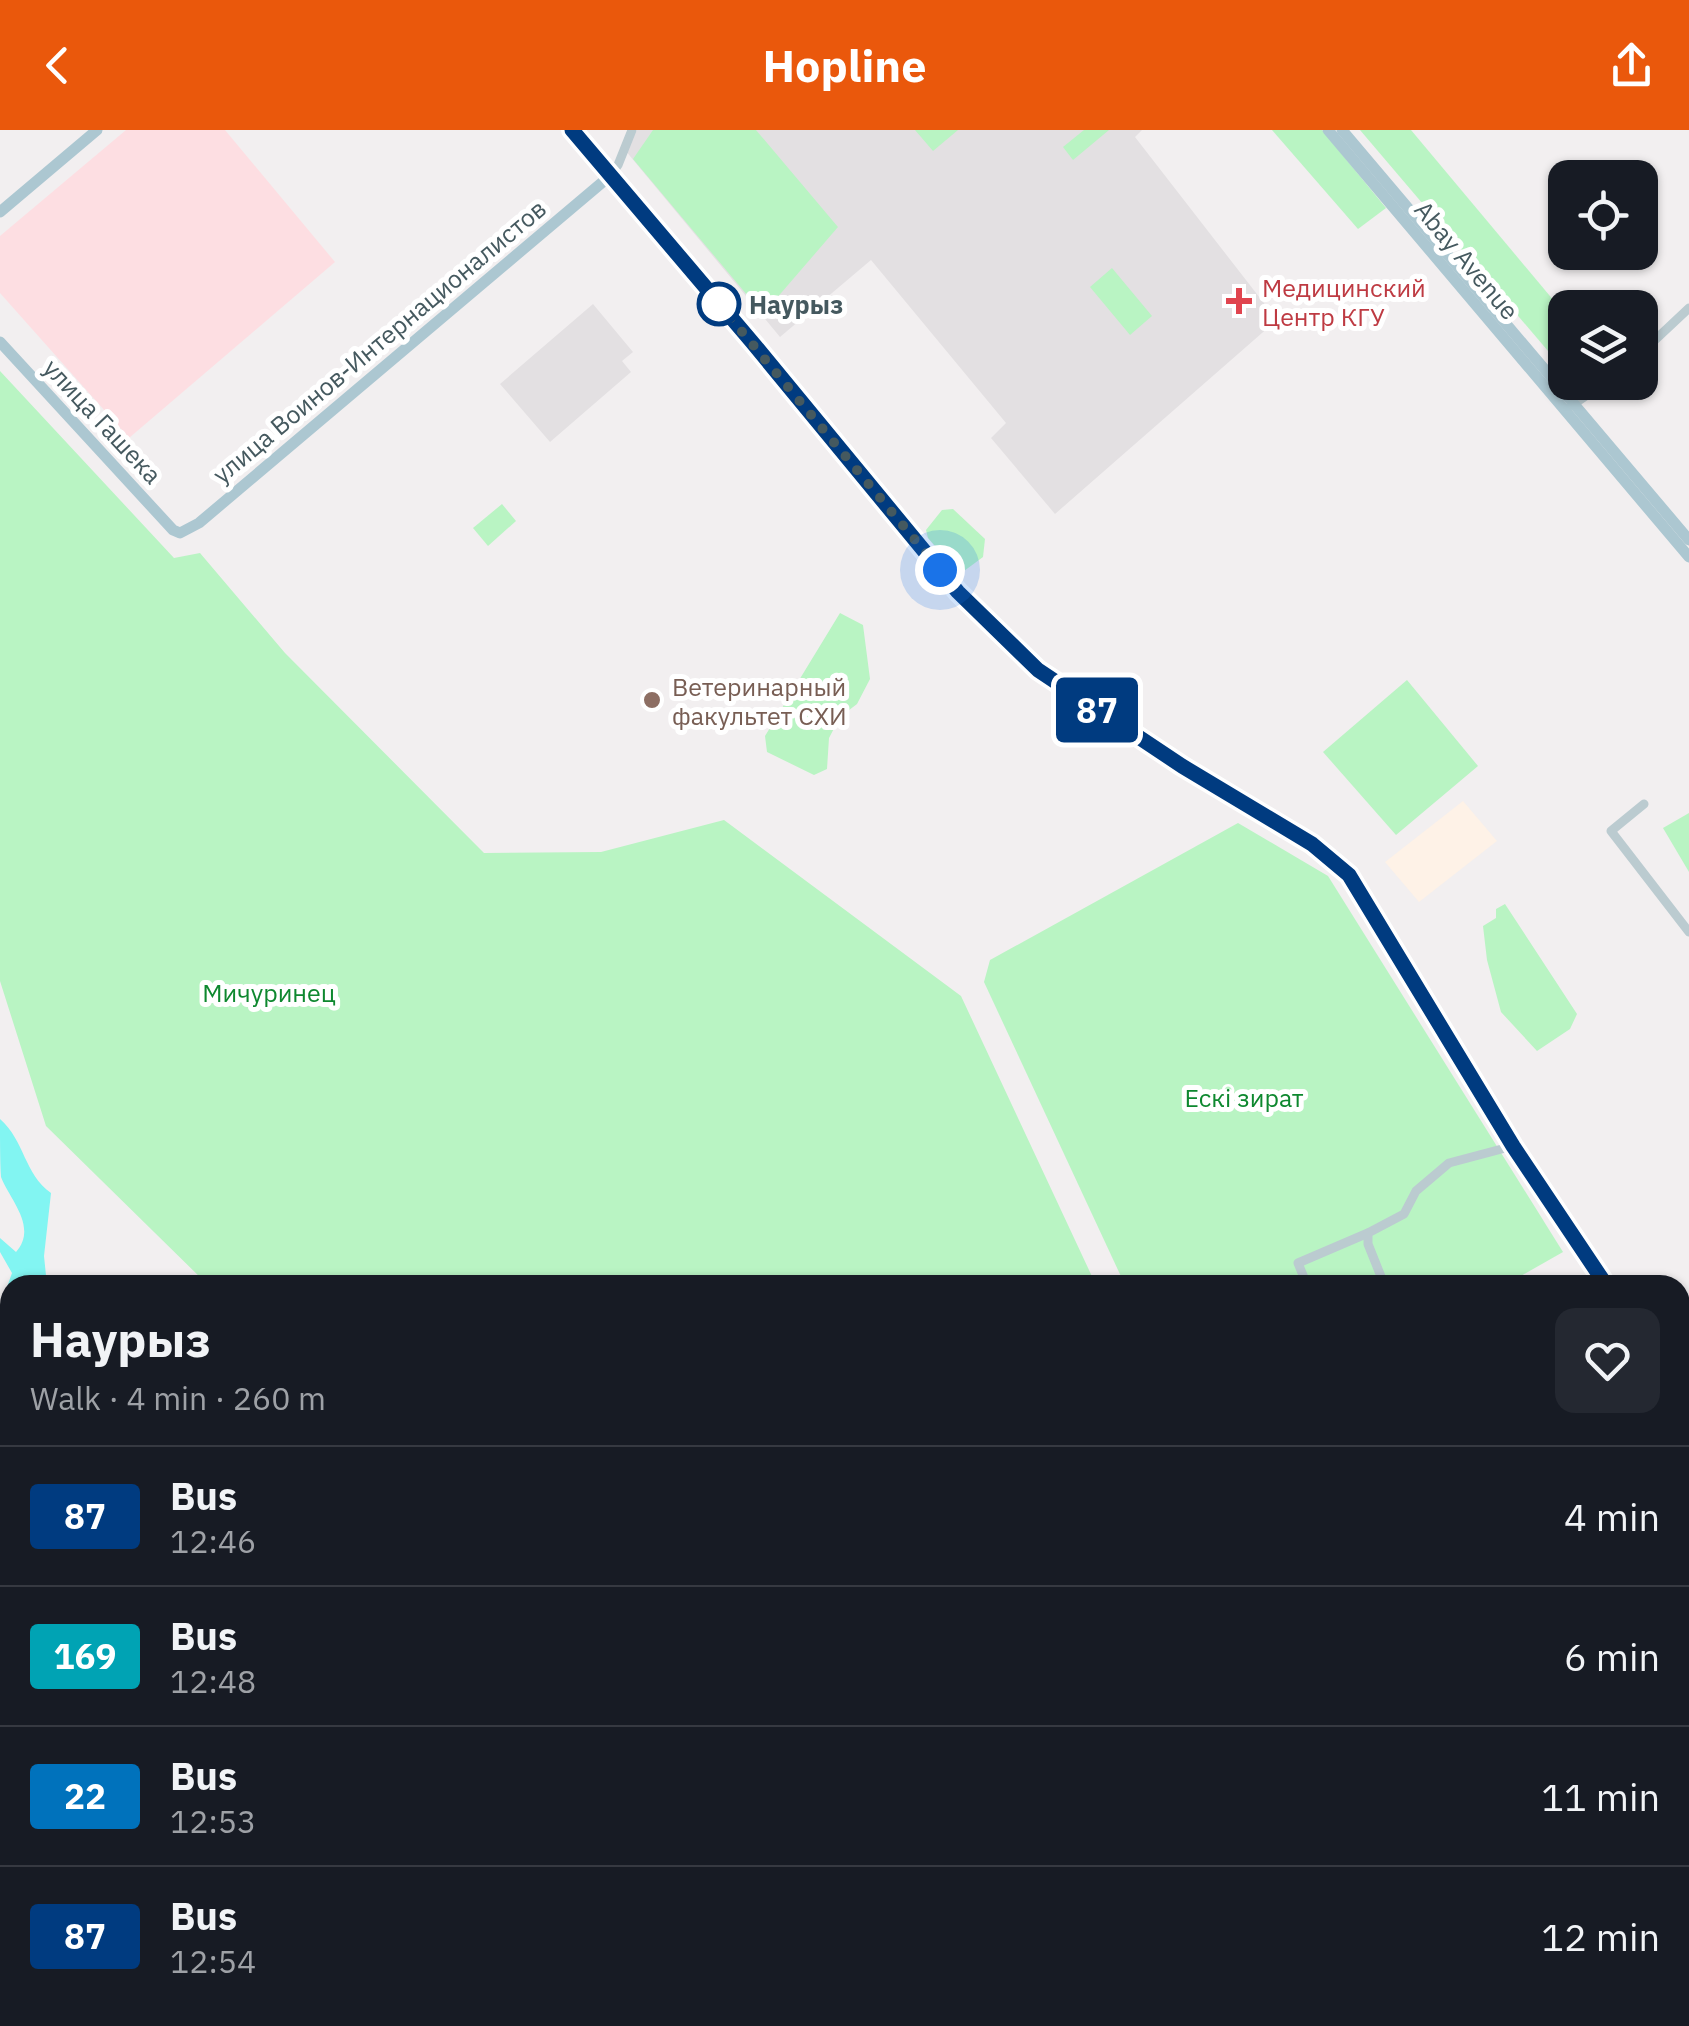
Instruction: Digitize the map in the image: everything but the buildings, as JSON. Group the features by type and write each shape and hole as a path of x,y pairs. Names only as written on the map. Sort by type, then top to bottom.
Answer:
{"main road":[{"path":"0,212 97,130"},
{"path":"572,130 958,592 1038,670 1182,766 1312,844 1349,875 1513,1146 1599,1275"},
{"name":"Abay Avenue","path":"1328,130 1689,540"},
{"name":"Abay Avenue","path":"1342,130 1689,557"},
{"name":"улица Воинов-Интернационалистов","path":"173,530 180,532 199,523 610,175"},
{"name":"улица Гашека","path":"0,342 173,530"}],"street":[{"path":"610,175 618,166 632,130"},
{"path":"1658,337 1689,308"},
{"path":"1568,406 1578,400"},
{"path":"1644,804 1611,831 1689,932"},
{"path":"1303,1275 1298,1264 1404,1214 1416,1191 1449,1163 1513,1146"},
{"path":"1368,1233 1379,1275"}],"shaded area":[{"path":"126,130 225,130 335,262 129,438 0,293 0,236"},
{"path":"637,130 1142,130 1135,137 1277,320 1055,514 991,438 1006,423 871,260 780,337 625,150"},
{"path":"593,304 633,352 622,361 631,372 550,442 500,384"},
{"path":"1463,801 1497,841 1419,902 1385,862"}],"green space":[{"path":"653,130 756,130 838,227 763,314 633,159"},
{"path":"915,130 958,130 933,151"},
{"path":"1084,130 1109,130 1073,160 1063,147"},
{"path":"1272,130 1322,130 1386,208 1358,229"},
{"path":"1360,130 1411,130 1548,294 1548,351"},
{"path":"1112,268 1152,316 1130,335 1090,287"},
{"name":"Мичуринец","path":"0,371 174,558 200,553 285,653 484,853 601,852 724,820 961,996 1091,1275 198,1275 46,1126 0,981"},
{"path":"502,504 516,521 488,546 473,528"},
{"path":"953,509 985,539 983,557 964,571 957,571 928,538 926,530 942,510"},
{"path":"840,613 863,625 870,679 857,704 840,717 829,738 827,769 814,775 767,752 765,736"},
{"path":"1407,680 1478,766 1396,835 1323,752"},
{"path":"1689,813 1689,872 1663,828"},
{"name":"Ескі зират","path":"1238,823 1328,876 1563,1252 1523,1275 1120,1275 984,982 990,960"},
{"path":"1505,904 1577,1014 1570,1029 1537,1051 1501,1012 1487,960 1483,926 1496,918 1496,909"}],"water":[{"path":"0,1119 15,1137 35,1177 51,1193 44,1256 46,1275 11,1275 0,1252 0,1238 16,1252 24,1233 20,1214 1,1177"}],"bus line":[{"name":"87","path":"572,130 988,623 1038,670 1182,766 1312,844 1349,875 1513,1146 1599,1275"}],"place":[{"name":"Медицинский Центр КГУ","path":"1239,301"},
{"name":"Наурыз","path":"719,304"},
{"name":"Ветеринарный факультет СХИ","path":"652,700"}],"route":[{"path":"719,304 940,570"}]}
